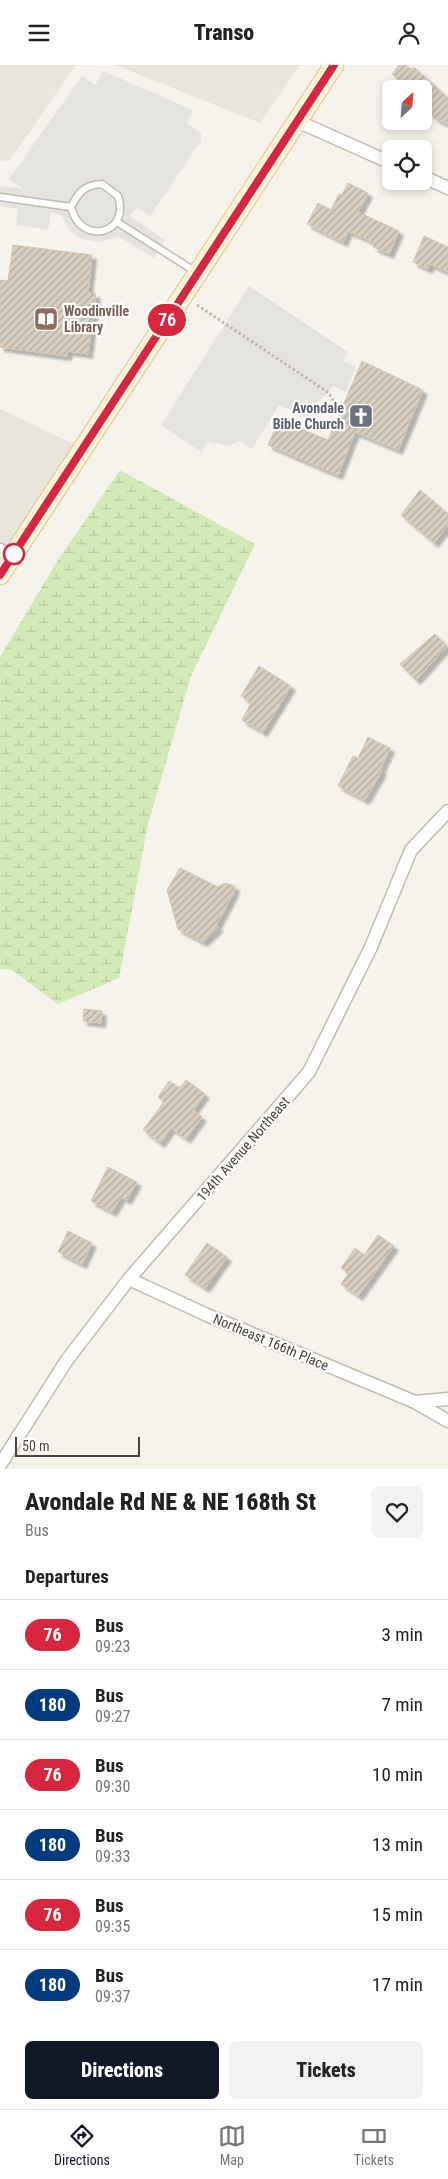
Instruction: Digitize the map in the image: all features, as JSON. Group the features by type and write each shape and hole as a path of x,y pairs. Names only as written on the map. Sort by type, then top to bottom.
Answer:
{"main road":[{"path":"0,575 6,554 199,273 334,65"}],"street":[{"path":"297,121 382,159"},
{"path":"432,180 448,187"},
{"name":"194th Avenue Northeast","path":"0,1465 66,1360 128,1279 309,1073 372,947 411,850 448,811"},
{"name":"Northeast 166th Place","path":"128,1279 207,1315 416,1402 448,1421"},
{"name":"Northeast 166th Place","path":"416,1402 448,1399"}],"lane":[{"path":"102,184 118,196 120,209 117,222 108,230 92,232 81,226 71,207 79,192 85,187 102,184"},
{"path":"0,197 71,207"},
{"path":"117,222 199,273"}],"path":[{"path":"196,305 329,393 340,414"}],"shaded area":[{"path":"0,65 76,65 10,160 0,161"},
{"path":"115,65 300,65 260,123"},
{"path":"103,71 193,110 187,123 201,133 201,141 150,216 137,207 130,216 165,240 154,258 118,236 101,242 82,239 70,231 61,215 56,213 51,213 48,230 16,225 18,209 0,206 0,186 23,189 9,179 82,76 95,85"},
{"path":"249,286 348,352 343,361 356,367 346,392 333,386 317,402 310,419 279,405 252,449 239,441 228,446 208,442 201,452 161,425"},
{"path":"0,409 84,449 0,575"}],"green space":[{"path":"120,470 255,544 191,676 148,824 119,978 58,1004 12,970 0,969 0,657 58,560"}],"building":[{"path":"399,65 406,65 411,69 414,67 428,80 399,80 392,74"},
{"path":"432,83 448,98 448,124 432,115"},
{"path":"348,183 368,193 358,212 399,231 389,254 373,247 375,243 348,231 343,242 307,224 318,203 331,210 339,194 342,195"},
{"path":"424,236 448,247 448,272 430,264 428,269 413,262"},
{"name":"Woodinville Library","path":"13,245 92,255 88,293 96,294 88,354 68,351 67,356 0,347 0,280 8,281"},
{"name":"Avondale Bible Church","path":"362,361 423,390 398,450 355,432 338,475 268,445 279,420 328,440"},
{"path":"420,490 448,514 448,525 434,543 401,515"},
{"path":"435,634 447,646 416,680 400,664"},
{"path":"259,666 291,686 263,732 242,720 251,703 241,696"},
{"path":"368,737 390,748 380,770 382,771 365,800 338,786 353,756 358,758"},
{"path":"180,868 218,887 225,883 235,886 233,894 216,926 219,927 203,942 178,929 167,890"},
{"path":"84,1009 102,1011 101,1023 83,1021"},
{"path":"186,1080 205,1094 193,1110 202,1117 186,1139 171,1128 160,1143 143,1130 164,1102 158,1097 169,1081 180,1088"},
{"path":"108,1167 137,1182 127,1200 121,1197 112,1212 91,1201"},
{"path":"68,1231 92,1243 82,1264 58,1252"},
{"path":"378,1235 394,1246 358,1296 341,1284 349,1273 341,1268 355,1248 364,1255"},
{"path":"207,1243 227,1257 205,1288 185,1275"}],"bus line":[{"name":"76","path":"0,575 334,65"}],"place":[{"name":"Woodinville Library","path":"46,319"},
{"name":"Avondale Bible Church","path":"361,416"}]}
